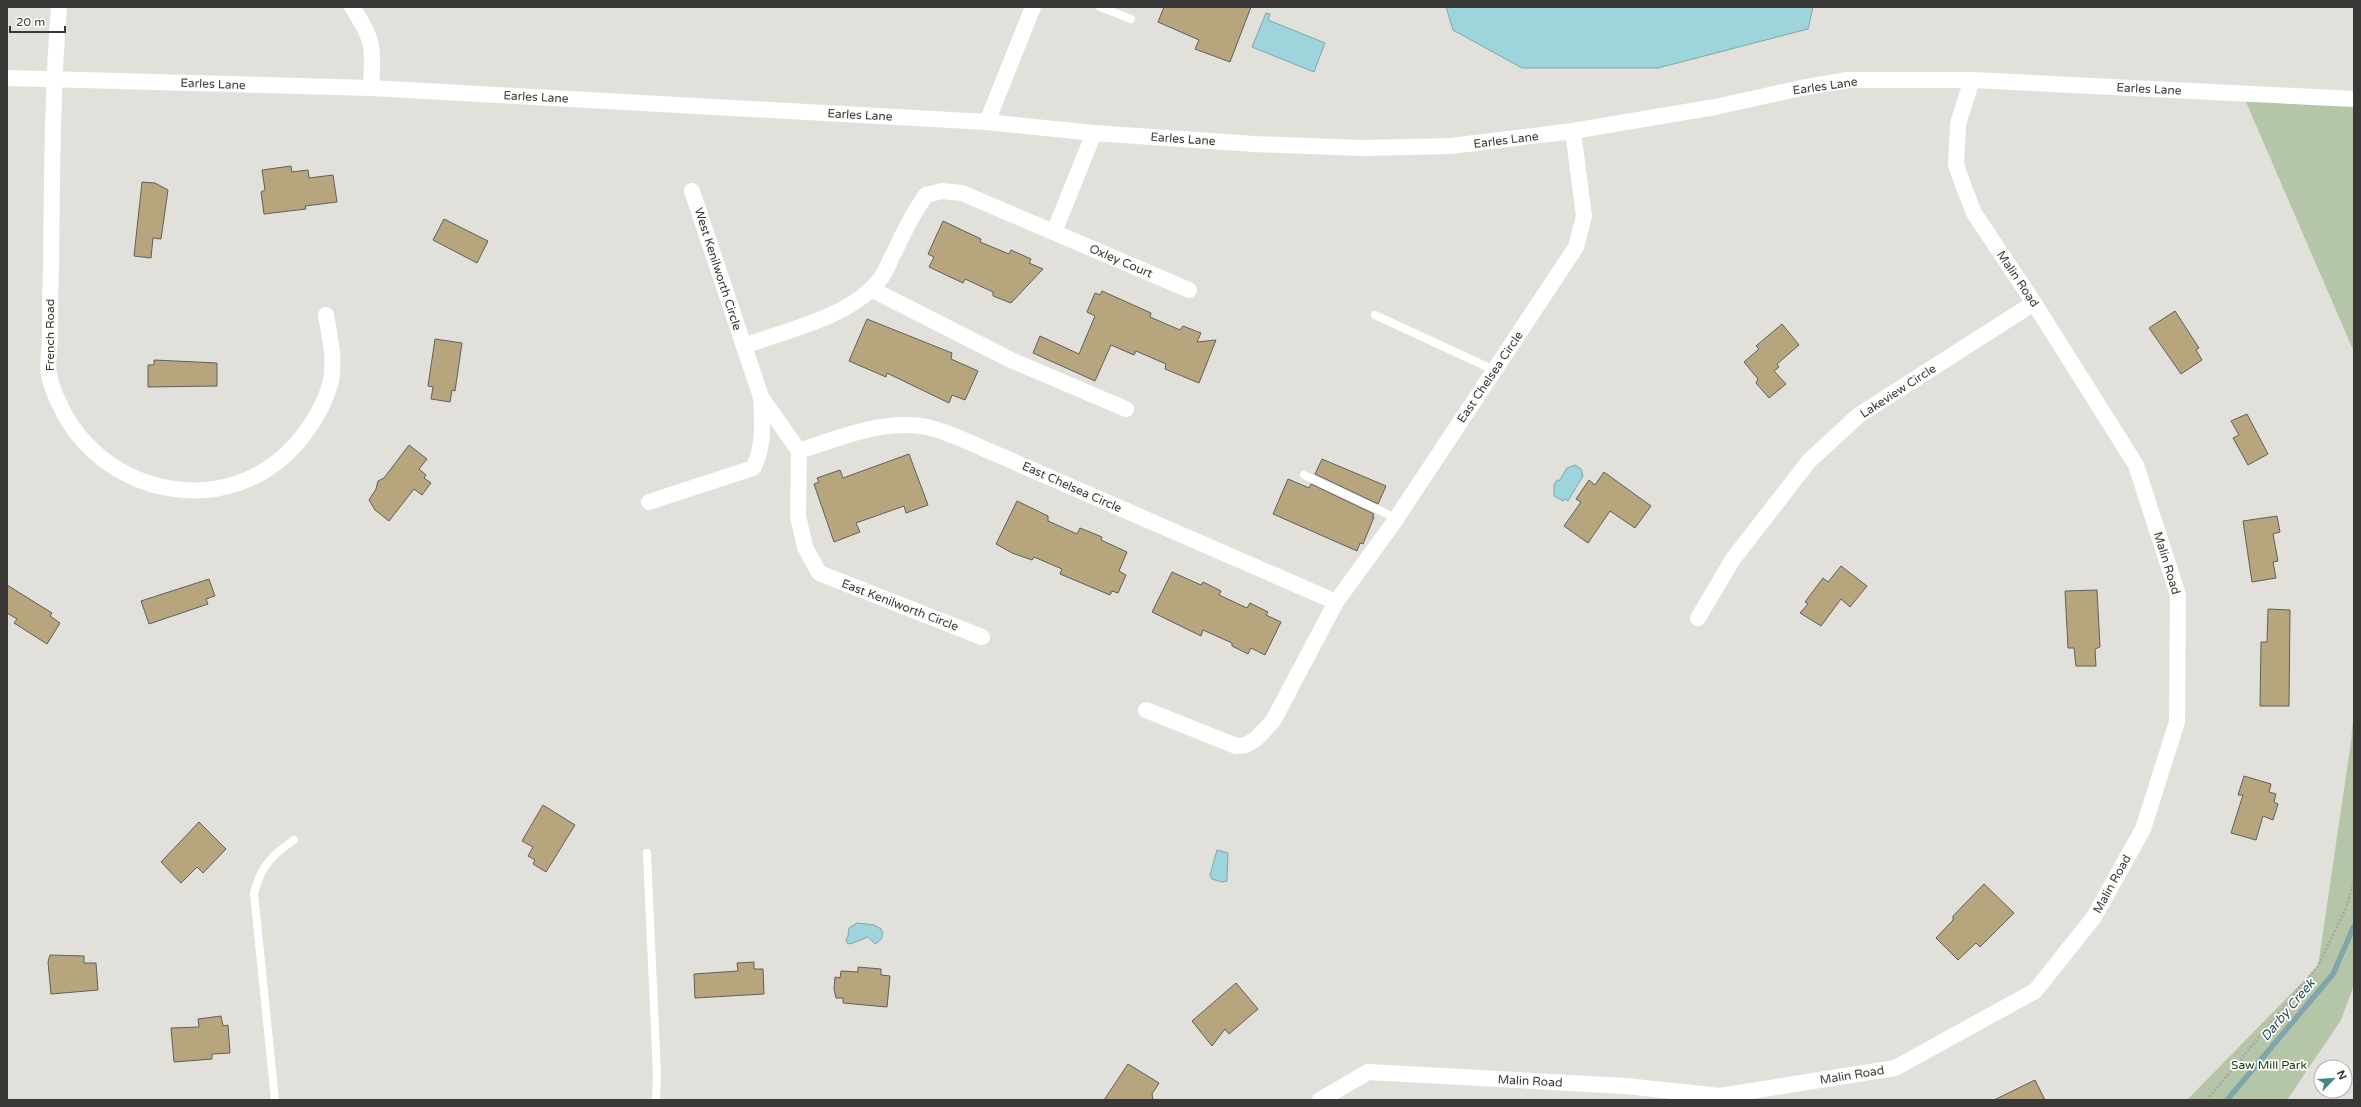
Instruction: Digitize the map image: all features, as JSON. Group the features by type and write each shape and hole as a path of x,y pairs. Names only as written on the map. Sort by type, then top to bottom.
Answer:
{"street":[{"name":"French Road","path":"59,7 53,80 49,375 68,422 83,441 116,470 136,480 182,491 208,490 235,484 254,477 275,465 309,429 323,405 331,380 333,356 326,315"},
{"path":"352,7 365,27 372,45 371,88"},
{"path":"987,122 1033,7"},
{"name":"Earles Lane","path":"7,78 371,88 987,122 1254,144 1362,148 1451,146 1573,131 1715,107 1801,88 1848,80 1972,80 2354,100"},
{"name":"Malin Road","path":"1320,1100 1368,1072 1626,1086 1720,1096 1895,1068 2035,992 2094,917 2143,830 2177,722 2178,595 2136,465 2034,303 1974,213 1956,165 1958,124 1972,80"},
{"name":"East Chelsea Circle","path":"1146,710 1236,746 1246,745 1264,733 1273,721 1336,602 1396,518 1576,247 1584,216 1573,131"},
{"path":"799,451 761,397 744,346 830,315 852,304 872,289 882,277 913,213 926,195 942,192 962,193 1054,232 1094,132"},
{"name":"West Kenilworth Circle","path":"692,192 744,346"},
{"name":"Oxley Court","path":"1054,232 1189,290"},
{"path":"872,289 1011,360 1126,409"},
{"name":"Lakeview Circle","path":"1698,618 1733,560 1809,461 1859,416 2034,303"},
{"path":"649,502 754,468 760,457 762,445 761,397"},
{"name":"East Chelsea Circle","path":"799,451 868,430 908,426 930,428 957,437 1336,602"},
{"name":"East Kenilworth Circle","path":"799,451 798,516 805,547 818,573 982,637"}],"lane":[{"path":"1100,7 1131,19"},
{"path":"1375,315 1494,370"},
{"path":"1304,475 1396,518"},
{"path":"275,1100 254,893 262,871 274,853 294,840"},
{"path":"647,853 657,1075 656,1100"}],"path":[{"path":"2207,1100 2318,966 2346,908 2354,881"}],"green space":[{"path":"2243,95 2354,99 2354,352"},
{"name":"Saw Mill Park","path":"2354,708 2354,985 2341,1020 2315,1059 2313,1059 2313,1061 2287,1100 2187,1100 2318,966 2351,742"}],"water":[{"path":"1446,7 1813,7 1808,29 1658,68 1522,68 1453,30"},
{"path":"1266,13 1270,14 1268,20 1325,43 1314,72 1252,47"},
{"path":"1575,465 1581,469 1583,476 1568,501 1565,499 1563,501 1554,496 1554,485 1557,480 1559,481 1567,468"},
{"path":"1217,850 1228,853 1227,881 1222,882 1212,879 1210,875"},
{"path":"857,923 874,925 881,929 883,933 881,940 875,944 868,937 850,944 847,943 846,939 849,928"}],"building":[{"path":"1164,7 1251,7 1230,62 1195,49 1199,40 1158,22"},
{"path":"291,166 292,172 308,170 309,178 333,175 337,202 305,206 306,209 264,214 261,192 265,190 262,170"},
{"path":"142,182 155,183 168,190 161,239 153,238 151,258 134,256"},
{"path":"444,219 488,241 477,263 433,240"},
{"path":"943,221 981,239 980,242 1009,254 1011,250 1031,259 1029,263 1043,269 1011,303 993,296 993,292 965,279 963,283 929,267 934,257 928,254"},
{"path":"1102,291 1151,313 1150,317 1180,330 1183,326 1201,333 1197,342 1216,340 1199,383 1165,369 1166,364 1136,351 1134,355 1111,345 1095,381 1033,353 1040,336 1079,354 1095,316 1087,312 1095,293 1100,295"},
{"path":"2175,311 2199,348 2196,350 2202,360 2181,374 2149,328"},
{"path":"867,319 952,353 951,359 978,371 965,400 952,395 949,403 887,373 886,377 849,361"},
{"path":"1782,324 1799,345 1777,364 1779,367 1774,371 1786,384 1769,398 1756,383 1758,379 1744,362 1759,349 1756,346"},
{"path":"435,339 462,343 455,391 452,390 450,402 431,399 433,387 428,386"},
{"path":"154,360 217,363 217,386 148,387 148,365 154,365"},
{"path":"2247,414 2268,454 2248,465 2233,438 2239,435 2231,421"},
{"path":"409,445 427,459 419,469 426,475 424,478 431,483 422,495 414,489 389,521 375,510 369,500 376,489 378,481 384,478"},
{"path":"909,454 928,505 906,513 904,506 856,523 860,532 834,542 814,484 819,482 817,478 840,470 843,478"},
{"path":"1322,459 1386,486 1378,504 1315,474"},
{"path":"1604,472 1651,506 1635,528 1610,511 1588,543 1564,526 1581,502 1576,499 1589,480 1595,485"},
{"path":"1288,479 1309,488 1311,484 1374,514 1363,544 1360,543 1357,551 1273,514"},
{"path":"1017,501 1048,516 1048,521 1077,534 1080,528 1102,537 1101,540 1127,552 1119,571 1126,575 1118,593 1112,591 1110,595 1060,574 1062,569 1034,557 1032,560 1012,553 996,544"},
{"path":"2277,516 2280,532 2273,534 2278,561 2273,562 2276,578 2252,582 2243,521"},
{"path":"1841,566 1867,586 1850,607 1841,599 1821,626 1800,613 1808,604 1805,602 1823,578 1828,582"},
{"path":"1172,572 1201,585 1203,582 1221,591 1219,595 1247,608 1250,603 1268,612 1266,615 1281,622 1265,655 1251,648 1248,654 1232,646 1232,643 1203,630 1201,636 1152,612"},
{"path":"209,579 215,596 206,599 208,604 149,624 141,601"},
{"path":"7,585 52,613 50,616 60,623 47,644 14,623 17,619 7,613"},
{"path":"2097,590 2100,647 2095,649 2096,666 2076,666 2074,648 2068,648 2065,591"},
{"path":"2268,609 2290,610 2289,706 2260,706 2261,642 2267,642"},
{"path":"2244,776 2271,784 2269,792 2276,794 2274,802 2278,804 2273,820 2263,816 2256,840 2231,833 2243,795 2238,795"},
{"path":"543,805 575,825 546,872 533,864 535,860 528,856 533,847 522,841"},
{"path":"199,822 226,849 203,873 197,867 181,883 161,862"},
{"path":"1984,884 2014,913 1980,947 1976,943 1958,960 1936,938 1953,920 1953,916"},
{"path":"50,955 84,956 84,963 96,963 98,990 51,994 48,962"},
{"path":"754,962 754,969 763,969 764,994 695,998 694,974 738,971 737,963"},
{"path":"858,967 881,969 881,975 890,976 887,1007 843,1003 843,998 836,998 834,989 835,977 840,978 841,971 858,972"},
{"path":"1236,983 1258,1009 1229,1034 1225,1029 1212,1046 1192,1021"},
{"path":"221,1016 223,1026 228,1025 230,1053 212,1054 212,1059 174,1062 171,1028 199,1027 198,1019"},
{"path":"1128,1064 1159,1083 1152,1094 1153,1100 1104,1100"},
{"path":"2035,1080 2045,1100 1994,1100"}],"waterway":[{"name":"Darby Creek","path":"2227,1100 2333,974 2354,926"}]}
